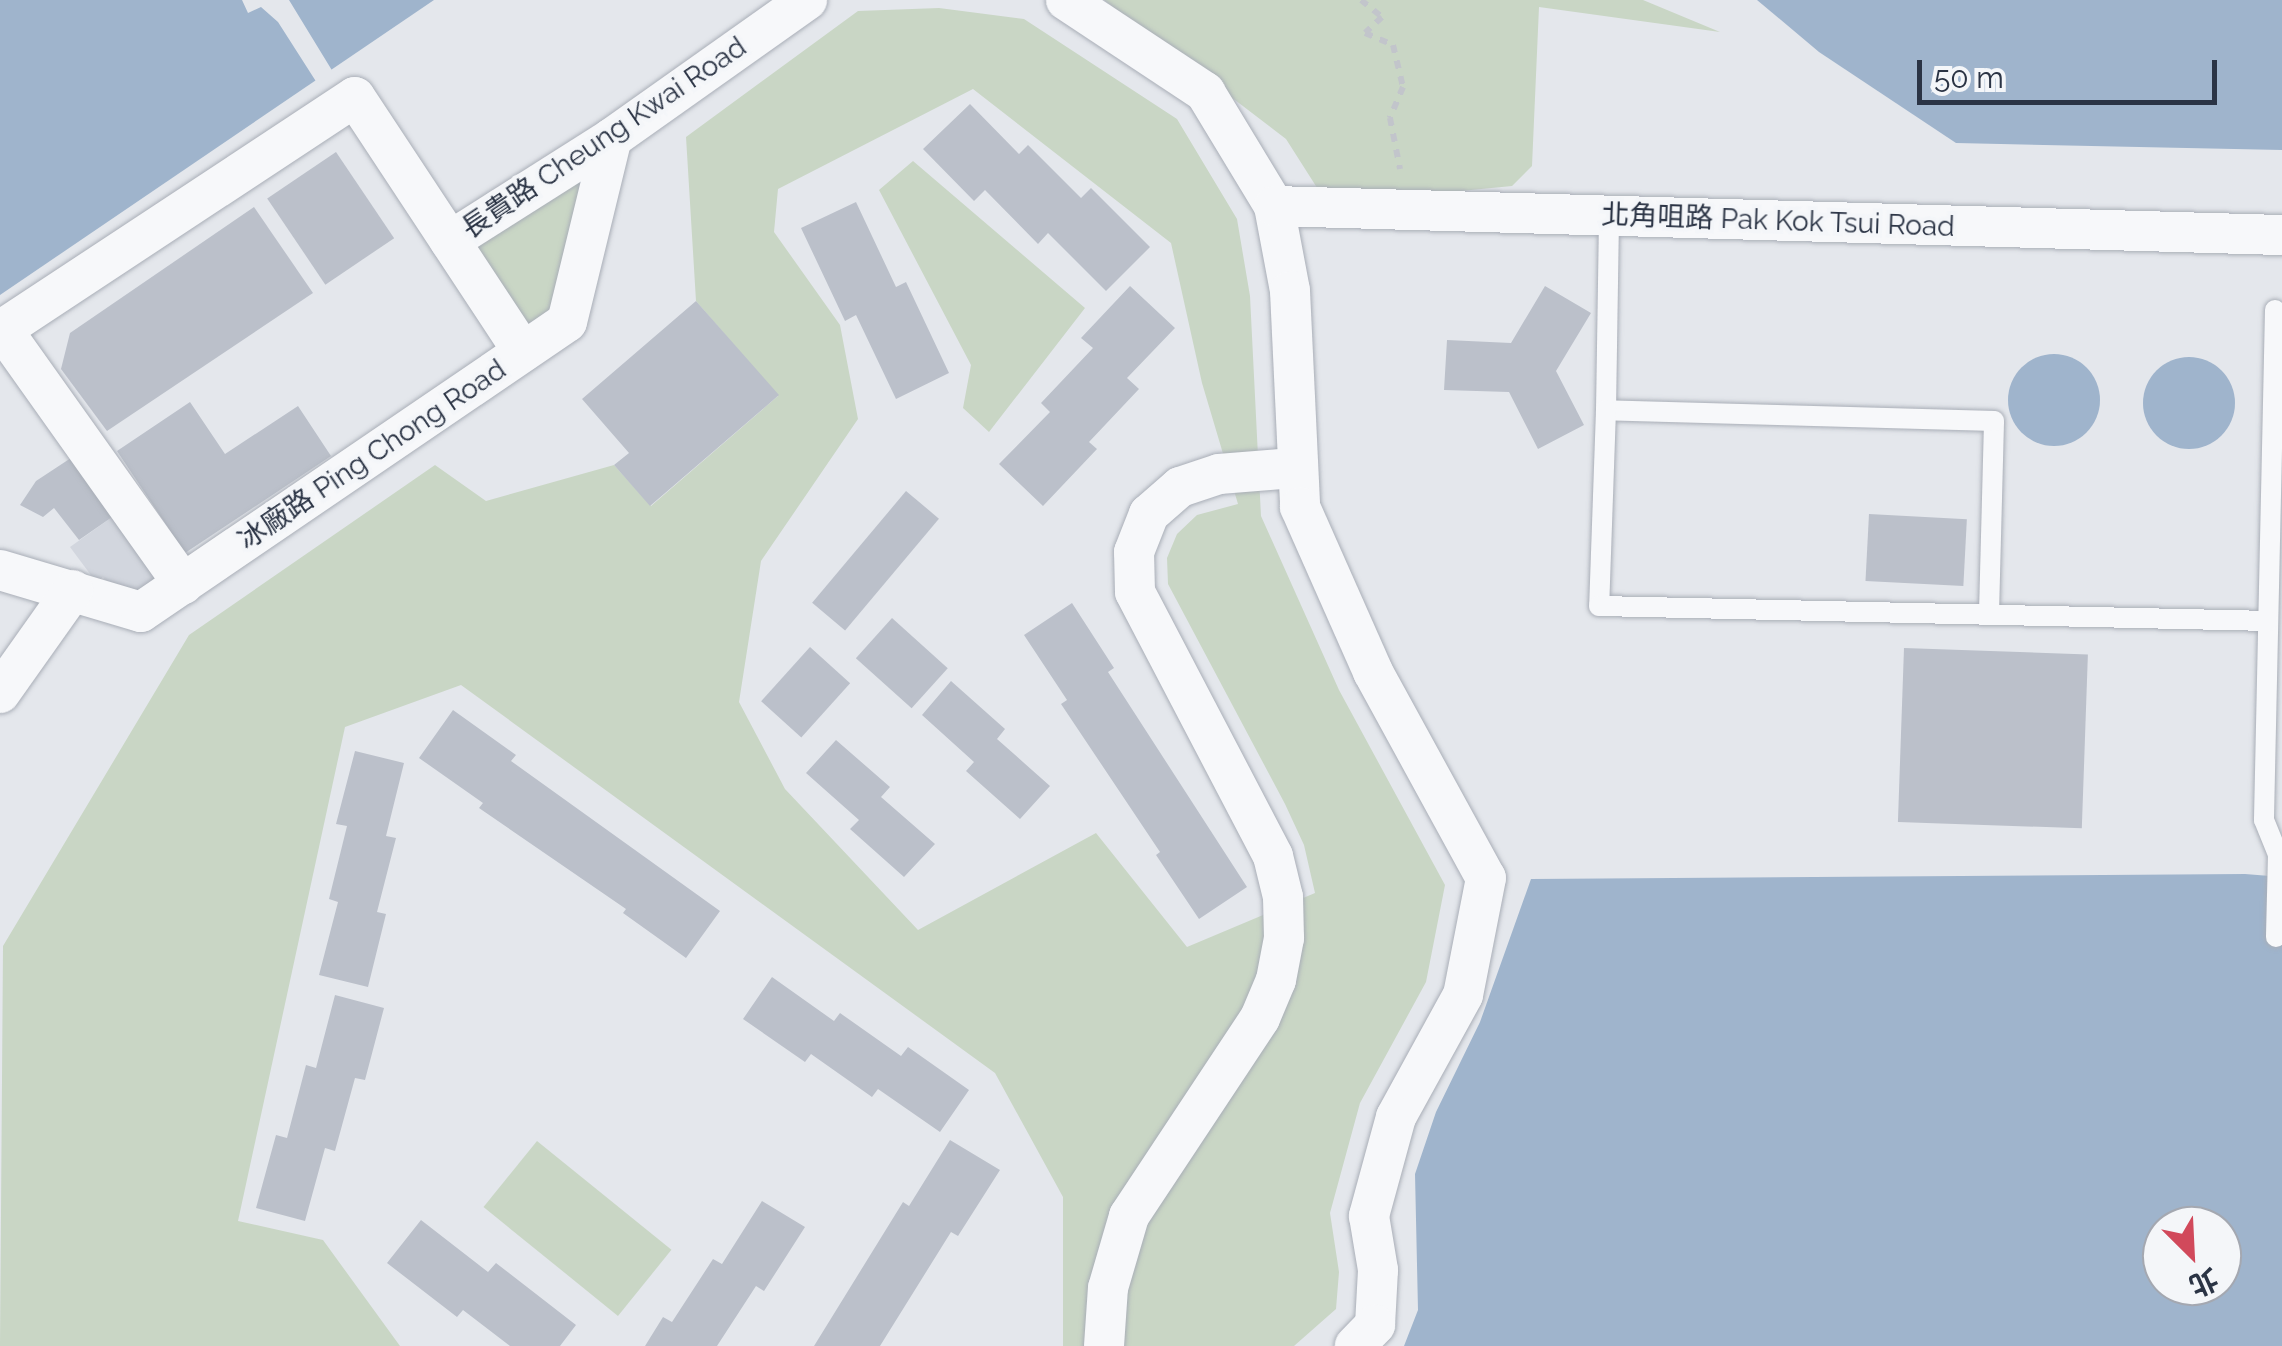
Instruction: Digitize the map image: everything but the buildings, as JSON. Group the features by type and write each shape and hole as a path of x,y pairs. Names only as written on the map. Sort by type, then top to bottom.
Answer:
{"street":[{"name":"長貴路 Cheung Kwai Road","path":"450,241 612,138 807,0"},
{"path":"1066,0 1205,92 1274,206 1290,291 1294,468 1300,507 1373,672 1486,878 1463,995 1396,1117 1369,1216 1378,1270 1374,1325 1355,1346"},
{"path":"183,584 1,330 355,96 523,352"},
{"name":"冰廠路 Ping Chong Road","path":"0,570 141,612 567,322 612,138"},
{"name":"北角咀路 Pak Kok Tsui Road","path":"1274,206 2282,235"},
{"path":"1104,1346 1108,1288 1129,1216 1260,1018 1276,980 1284,938 1283,897 1273,856 1135,592 1134,552 1150,514 1180,487 1219,474 1294,468"},
{"path":"0,693 73,590"}],"lane":[{"path":"1609,216 1599,606 2268,622"},
{"path":"2275,310 2264,820 2278,854 2276,937"},
{"path":"1606,410 1994,421 1988,613"}],"path":[{"path":"1361,0 1382,17 1365,32 1393,45 1403,86 1390,118 1409,210"}],"shaded area":[{"path":"115,515 164,584 140,602 116,594 103,577 96,582 70,547"}],"green space":[{"path":"1104,0 1643,0 1720,32 1539,7 1532,166 1512,186 1430,194 1321,194 1286,139"},
{"path":"939,8 1024,19 1177,119 1237,219 1250,296 1261,516 1339,690 1445,885 1426,982 1360,1103 1330,1213 1339,1272 1336,1309 1294,1346 1063,1346 1063,1197 995,1073 461,685 345,727 238,1221 323,1240 400,1346 0,1346 3,946 189,635 435,465 486,501 614,465 651,506 778,396 696,301 686,137 858,11","holes":["973,89 1171,243 1202,383 1238,504 1197,515 1177,534 1167,558 1168,584 1285,804 1304,845 1315,893 1187,947 1096,833 918,930 785,789 739,702 761,561 858,419 840,325 774,232 778,189"]},
{"path":"913,161 1085,308 989,432 963,408 971,365 879,190"},
{"path":"592,169 557,309 521,331 468,246"},
{"path":"537,1141 671,1250 618,1316 484,1207"}],"water":[{"path":"0,0 434,0 0,295"},
{"path":"1757,0 2282,0 2282,150 1956,143 1819,52"},
{"path":"2054,354 2071,358 2086,368 2096,383 2100,400 2096,417 2086,432 2071,442 2054,446 2037,442 2022,432 2012,417 2008,400 2012,383 2022,368 2037,358"},
{"path":"2189,357 2206,361 2221,371 2231,386 2235,403 2231,420 2221,435 2206,445 2189,449 2172,445 2157,435 2147,420 2143,403 2147,386 2157,371 2172,361"},
{"path":"2245,874 2282,877 2282,1346 1404,1346 1418,1310 1415,1174 1436,1112 1480,1022 1531,879"}],"pier":[{"path":"242,0 289,0 333,72 317,83 278,22 261,7 248,13"}]}
